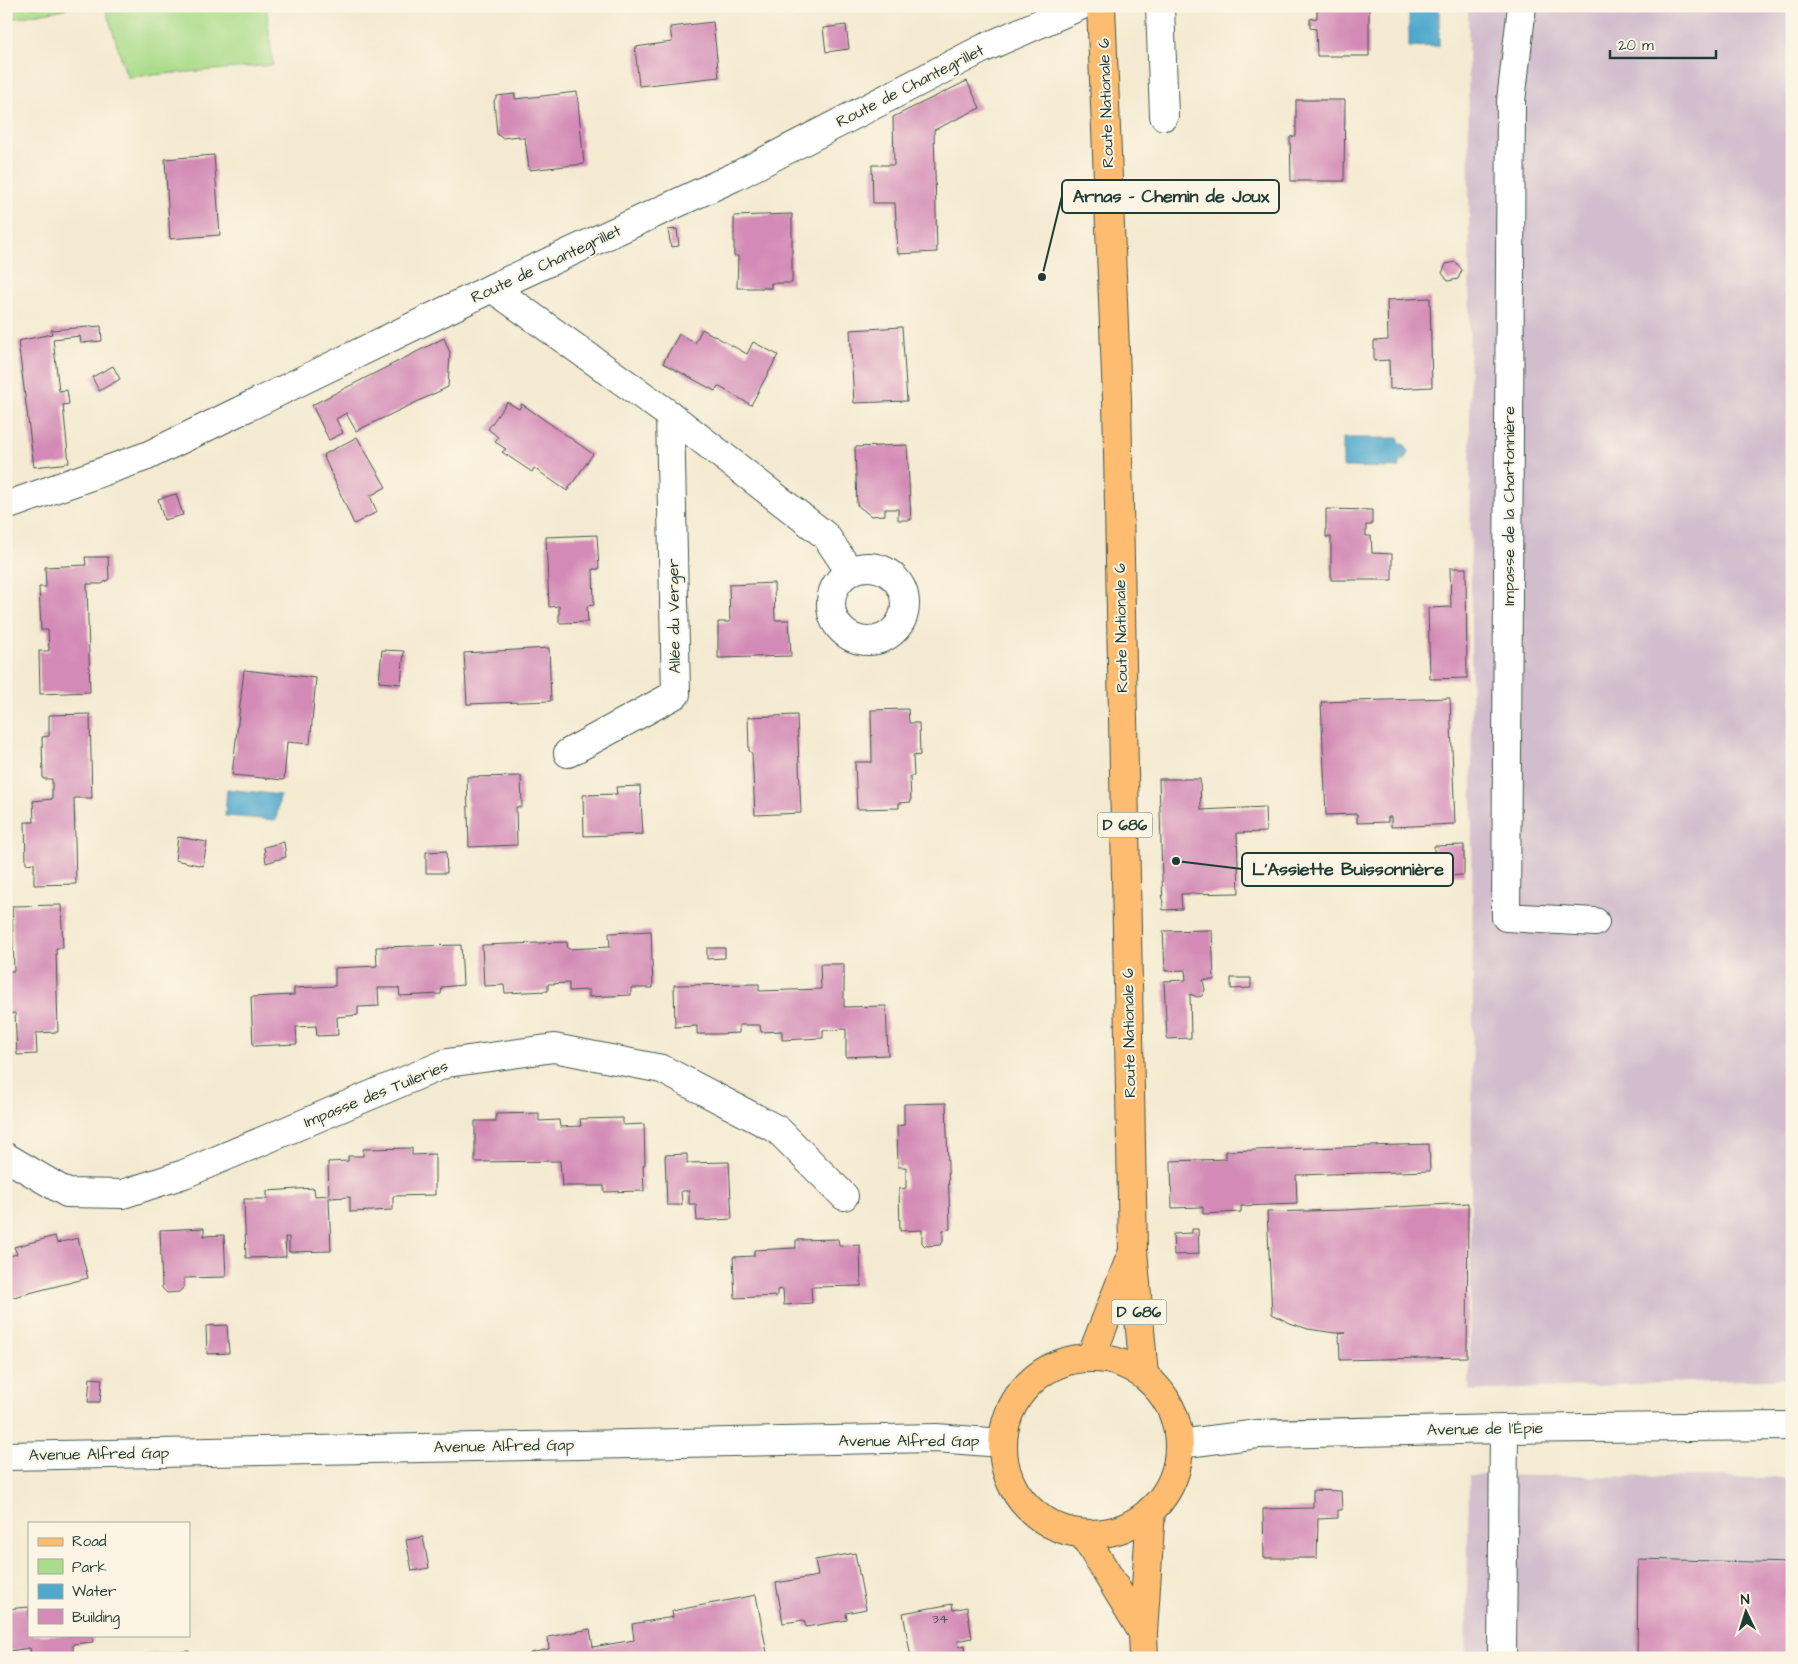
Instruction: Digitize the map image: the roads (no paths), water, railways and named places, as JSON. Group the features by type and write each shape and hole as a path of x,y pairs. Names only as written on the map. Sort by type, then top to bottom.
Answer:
{"main road":[{"name":"Route Nationale 6","path":"1102,6 1117,399 1134,1250 1144,1375"},
{"name":"Route Nationale 6","path":"1091,1357 1134,1250"},
{"path":"1091,1357 1119,1362 1144,1375 1162,1394 1171,1410 1175,1418 1179,1444 1176,1468 1166,1491 1151,1510 1130,1524 1107,1533 1083,1534 1057,1527 1034,1514 1016,1494 1005,1469 1002,1443 1007,1416 1020,1392 1040,1373 1064,1361 1091,1357"},
{"path":"1144,1645 1151,1510"},
{"path":"1083,1534 1144,1645"}],"street":[{"name":"Route de Chantegrillet","path":"6,506 147,456 492,288 734,177 984,48 1080,6"},
{"path":"1160,6 1164,116"},
{"name":"Impasse de la Chartonnière","path":"1522,6 1512,101 1506,917 1595,922"},
{"path":"492,288 670,415 826,536 850,572"},
{"name":"Allée du Verger","path":"568,753 676,694 670,415"},
{"name":"Impasse des Tuileries","path":"6,1157 67,1193 123,1194 184,1174 447,1063 554,1048 662,1069 778,1130 844,1196"},
{"name":"Avenue de l'Épie","path":"1179,1444 1258,1434 1792,1426"},
{"path":"1502,1658 1504,1429"},
{"name":"Avenue Alfred Gap","path":"6,1456 936,1438 1002,1443"}],"water":[{"path":"1409,6 1439,6 1439,46 1409,47"},
{"path":"1343,438 1399,438 1399,443 1405,445 1408,452 1405,459 1399,462 1399,468 1343,467"},
{"path":"227,789 280,795 276,820 225,816"}],"place":[{"name":"Arnas - Chemin de Joux","path":"1042,277"},
{"name":"L'Assiette Buissonnière","path":"1176,861"}]}
